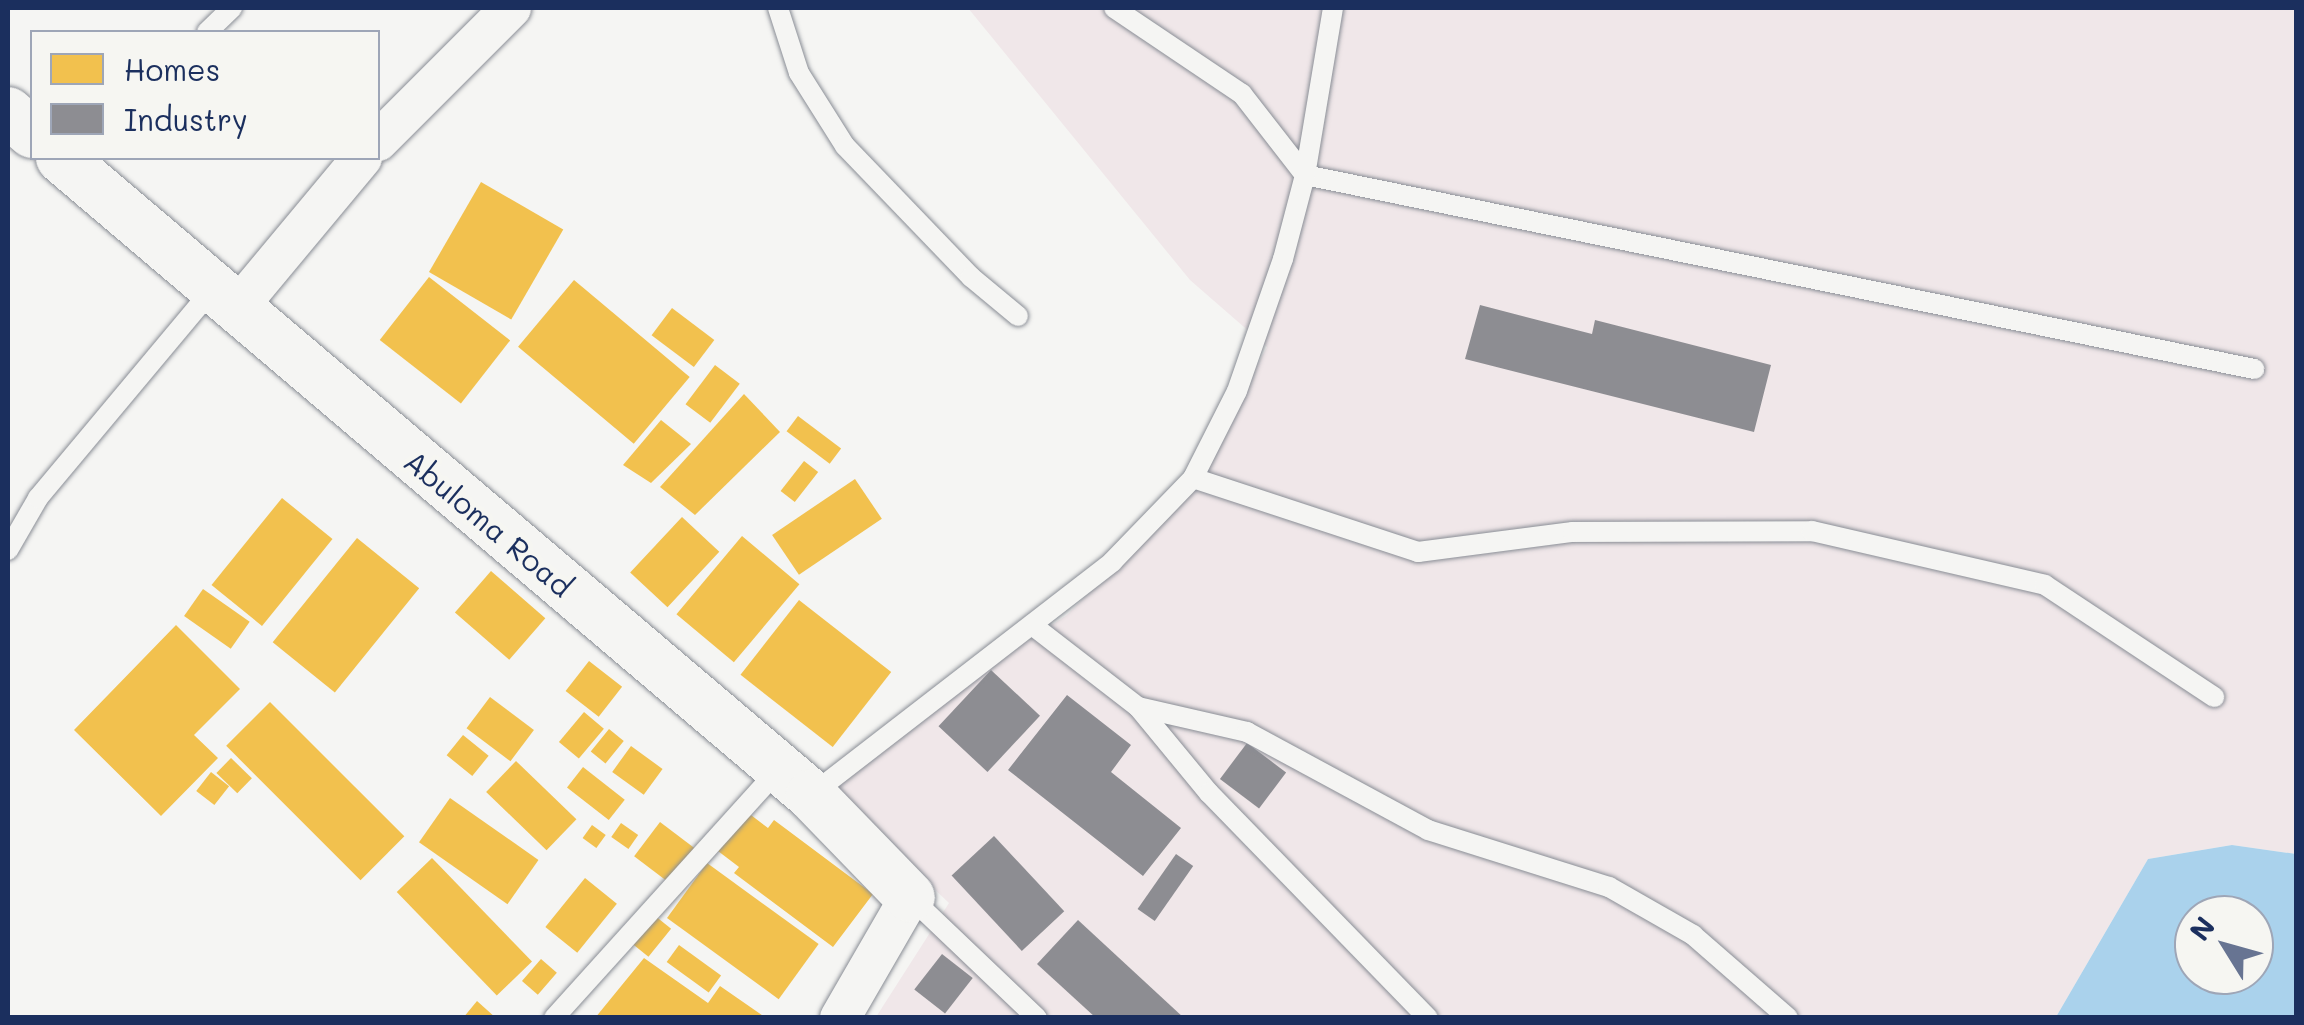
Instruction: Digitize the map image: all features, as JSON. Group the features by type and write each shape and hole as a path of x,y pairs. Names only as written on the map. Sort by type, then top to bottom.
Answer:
{"street":[{"path":"380,138 511,8"},
{"path":"8,112 30,132"},
{"path":"225,298 360,160"},
{"name":"Abuloma Road","path":"72,161 225,298 795,782 910,897"},
{"path":"840,1018 910,897"}],"lane":[{"path":"209,30 232,8"},
{"path":"778,8 800,73 845,146 970,277 1018,316"},
{"path":"1114,8 1242,94 1306,175 2254,370"},
{"path":"554,1018 795,782 1032,624 1112,562 1193,478 1237,390 1283,259 1306,175 1333,8"},
{"path":"8,550 38,498 225,298"},
{"path":"1193,478 1418,552 1573,532 1812,532 2044,585 2214,696"},
{"path":"1032,624 1138,706 1209,793 1428,1018"},
{"path":"1138,706 1247,732 1428,830 1609,887 1693,935 1788,1018"},
{"path":"910,897 1036,1018"}],"shaded area":[{"path":"968,8 2296,8 2296,854 2232,845 2148,859 2056,1017 876,1017 949,903 818,779 1067,615 1189,491 1267,347 1190,280"}],"water":[{"path":"2232,845 2296,854 2296,1017 2056,1017 2148,859"}],"building: Homes":[{"path":"481,182 563,229 511,320 429,272"},
{"path":"429,277 510,340 461,403 380,340"},
{"path":"574,280 690,377 634,444 518,347"},
{"path":"672,308 714,340 694,367 652,335"},
{"path":"715,365 740,384 710,423 686,404"},
{"path":"744,394 780,432 695,515 660,487"},
{"path":"798,416 841,448 830,464 787,431"},
{"path":"661,420 691,444 651,483 623,465"},
{"path":"804,461 818,472 795,502 781,491"},
{"path":"855,479 882,519 799,575 772,535"},
{"path":"282,498 333,539 262,626 212,585"},
{"path":"682,517 719,552 667,607 630,573"},
{"path":"742,536 799,584 734,662 676,614"},
{"path":"357,538 419,588 335,692 273,642"},
{"path":"491,571 545,618 509,660 455,613"},
{"path":"203,589 250,622 231,649 184,616"},
{"path":"799,600 891,672 833,747 741,675"},
{"path":"176,625 240,689 194,735 218,758 161,816 74,730"},
{"path":"589,661 622,687 599,717 566,691"},
{"path":"490,697 534,730 510,761 467,728"},
{"path":"270,702 404,836 361,880 226,746"},
{"path":"584,712 604,729 579,759 559,742"},
{"path":"609,729 624,741 606,763 591,752"},
{"path":"463,735 489,756 472,776 447,755"},
{"path":"631,746 663,769 644,795 612,772"},
{"path":"231,758 252,778 237,793 216,773"},
{"path":"516,761 576,819 547,850 486,792"},
{"path":"583,767 625,800 609,820 567,787"},
{"path":"211,772 229,786 214,805 196,791"},
{"path":"450,798 538,860 507,904 419,842"},
{"path":"747,812 768,828 774,820 873,894 833,947 734,873 739,867 718,851"},
{"path":"660,822 694,848 668,882 634,856"},
{"path":"621,823 638,835 628,849 611,837"},
{"path":"592,825 606,835 596,848 583,838"},
{"path":"432,858 532,962 497,996 397,892"},
{"path":"707,863 819,944 779,999 667,918"},
{"path":"585,878 617,904 577,953 545,927"},
{"path":"654,915 671,929 648,957 631,943"},
{"path":"679,945 721,976 709,993 667,962"},
{"path":"644,958 708,1003 720,986 766,1018 595,1018"},
{"path":"541,959 557,973 538,995 522,981"},
{"path":"477,1001 496,1018 463,1018"}],"building: Industry":[{"path":"1480,305 1592,334 1595,320 1771,365 1754,432 1465,359"},
{"path":"991,670 1040,716 987,772 938,726"},
{"path":"1067,695 1131,745 1111,772 1181,828 1143,876 1008,770"},
{"path":"1247,743 1286,772 1259,808 1220,779"},
{"path":"994,836 1064,911 1022,951 952,876"},
{"path":"1176,854 1193,866 1155,921 1138,909"},
{"path":"1078,920 1184,1018 1096,1018 1037,964"},
{"path":"942,954 973,978 945,1013 914,989"}]}
